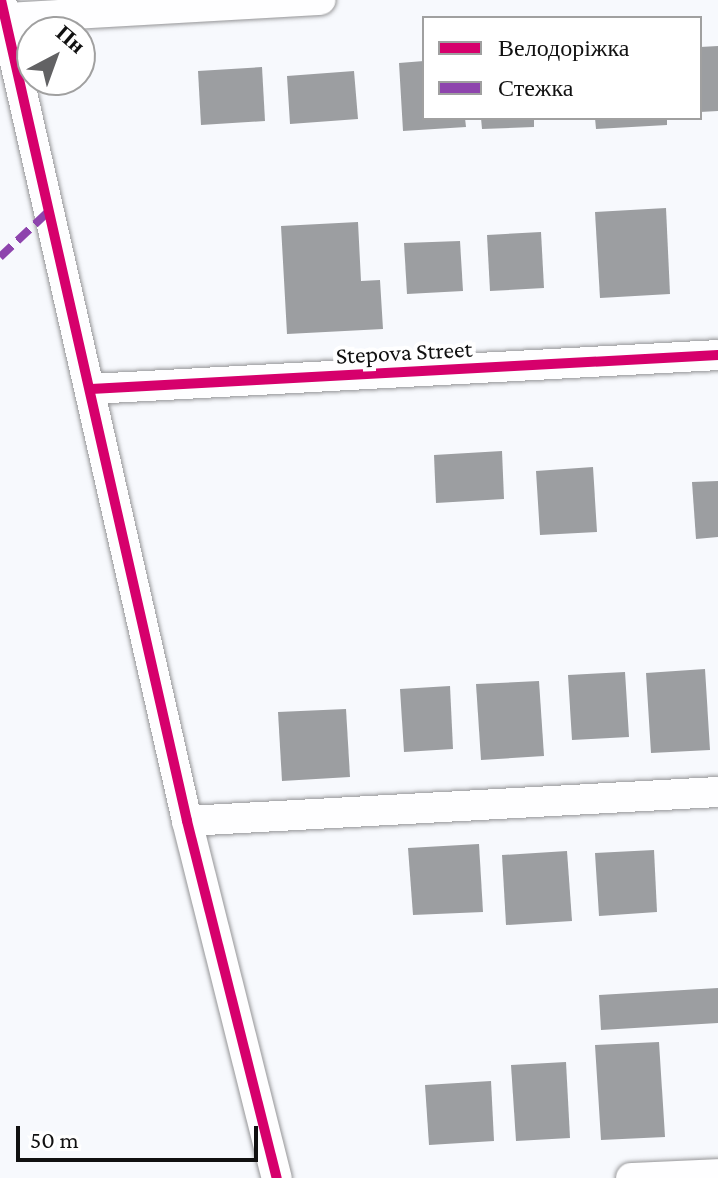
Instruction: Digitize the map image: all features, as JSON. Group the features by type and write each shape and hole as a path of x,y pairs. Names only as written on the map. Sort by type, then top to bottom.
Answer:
{"street":[{"path":"277,1178 187,821 3,9 320,0"},
{"name":"Stepova Street","path":"91,389 718,355"},
{"path":"187,821 718,792"},
{"path":"631,1178 718,1174"}],"building":[{"path":"718,46 718,111 702,112 702,47"},
{"path":"422,61 422,120 465,120 466,127 403,131 399,63"},
{"path":"262,67 265,121 201,125 198,71"},
{"path":"354,71 358,119 290,124 287,76"},
{"path":"481,120 534,120 534,127 482,129"},
{"path":"595,120 667,120 667,125 596,129"},
{"path":"666,208 670,294 600,298 595,212"},
{"path":"358,222 361,281 380,280 383,329 287,334 281,226"},
{"path":"541,232 544,288 490,291 487,235"},
{"path":"460,241 463,291 407,294 404,243"},
{"path":"502,451 504,499 436,503 434,455"},
{"path":"593,467 597,532 540,535 536,471"},
{"path":"718,481 718,537 696,539 692,482"},
{"path":"705,669 710,750 651,753 646,673"},
{"path":"625,672 629,737 572,740 568,675"},
{"path":"539,681 544,756 481,760 476,684"},
{"path":"450,686 453,749 404,752 400,689"},
{"path":"346,709 350,777 282,781 278,712"},
{"path":"479,844 483,912 413,915 408,848"},
{"path":"654,850 657,912 599,916 595,853"},
{"path":"567,851 572,921 506,925 502,855"},
{"path":"718,988 718,1023 601,1030 599,995"},
{"path":"659,1042 665,1137 601,1140 595,1045"},
{"path":"566,1062 570,1138 516,1141 511,1065"},
{"path":"491,1081 494,1141 429,1145 425,1085"}],"marked path":[{"path":"0,257 50,210"}],"cycle path":[{"path":"1,0 187,821 277,1178"},
{"path":"91,389 718,355"}]}
